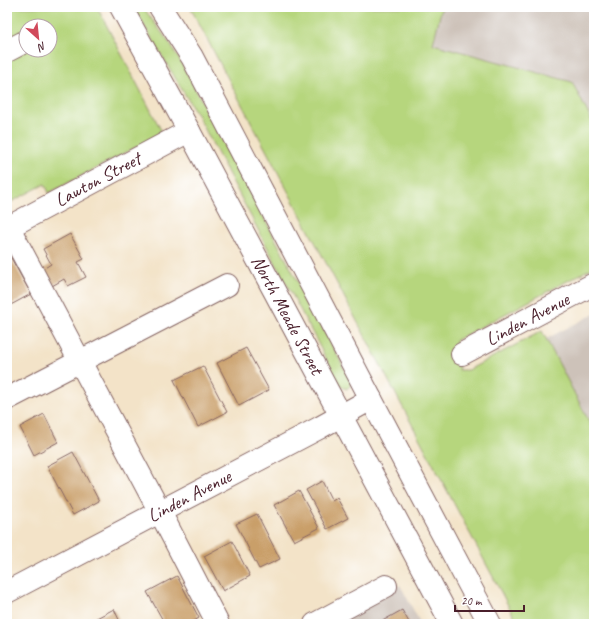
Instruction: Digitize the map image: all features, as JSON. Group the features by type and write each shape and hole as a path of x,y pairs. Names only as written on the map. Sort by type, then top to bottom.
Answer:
{"street":[{"name":"North Meade Street","path":"121,7 342,416 452,624"},
{"name":"North Meade Street","path":"160,7 192,57 490,624"},
{"path":"7,51 18,45"},
{"name":"Lawton Street","path":"8,228 189,131"},
{"path":"8,228 160,512 218,624"},
{"name":"Linden Avenue","path":"462,354 594,284"},
{"path":"7,399 227,285"},
{"name":"Linden Avenue","path":"7,592 371,400"},
{"path":"315,624 386,586"}],"shaded area":[{"path":"442,7 594,7 594,125 572,82 432,44"},
{"path":"594,314 594,431 546,339"},
{"path":"400,585 421,624 329,624"}],"green space":[{"path":"7,7 97,7 161,130 155,137 49,193 45,184 7,204 7,56 18,53 18,58 58,58 58,18 18,18 18,39 16,40 7,22"},
{"path":"133,7 143,7 170,44 182,64 351,381 350,386 346,389 340,385 199,118"},
{"path":"190,7 442,7 433,44 572,82 594,125 594,267 456,340 459,370 468,370 542,331 594,431 594,624 518,624"}],"building":[{"path":"70,234 84,259 78,262 86,277 68,286 64,279 52,286 43,269 51,264 43,249"},
{"path":"11,258 31,294 7,307 7,260"},
{"path":"246,348 269,390 239,406 217,363"},
{"path":"203,366 227,412 198,427 174,380"},
{"path":"44,414 58,442 34,455 20,427"},
{"path":"73,452 99,501 73,515 47,466"},
{"path":"322,481 332,501 337,498 348,518 327,529 306,490"},
{"path":"299,491 319,528 294,541 274,505"},
{"path":"257,514 280,559 259,569 236,524"},
{"path":"232,541 250,576 223,591 204,556"},
{"path":"177,576 199,618 189,624 165,624 147,592"},
{"path":"114,609 121,624 85,624"},
{"path":"402,610 410,624 377,624"}]}
